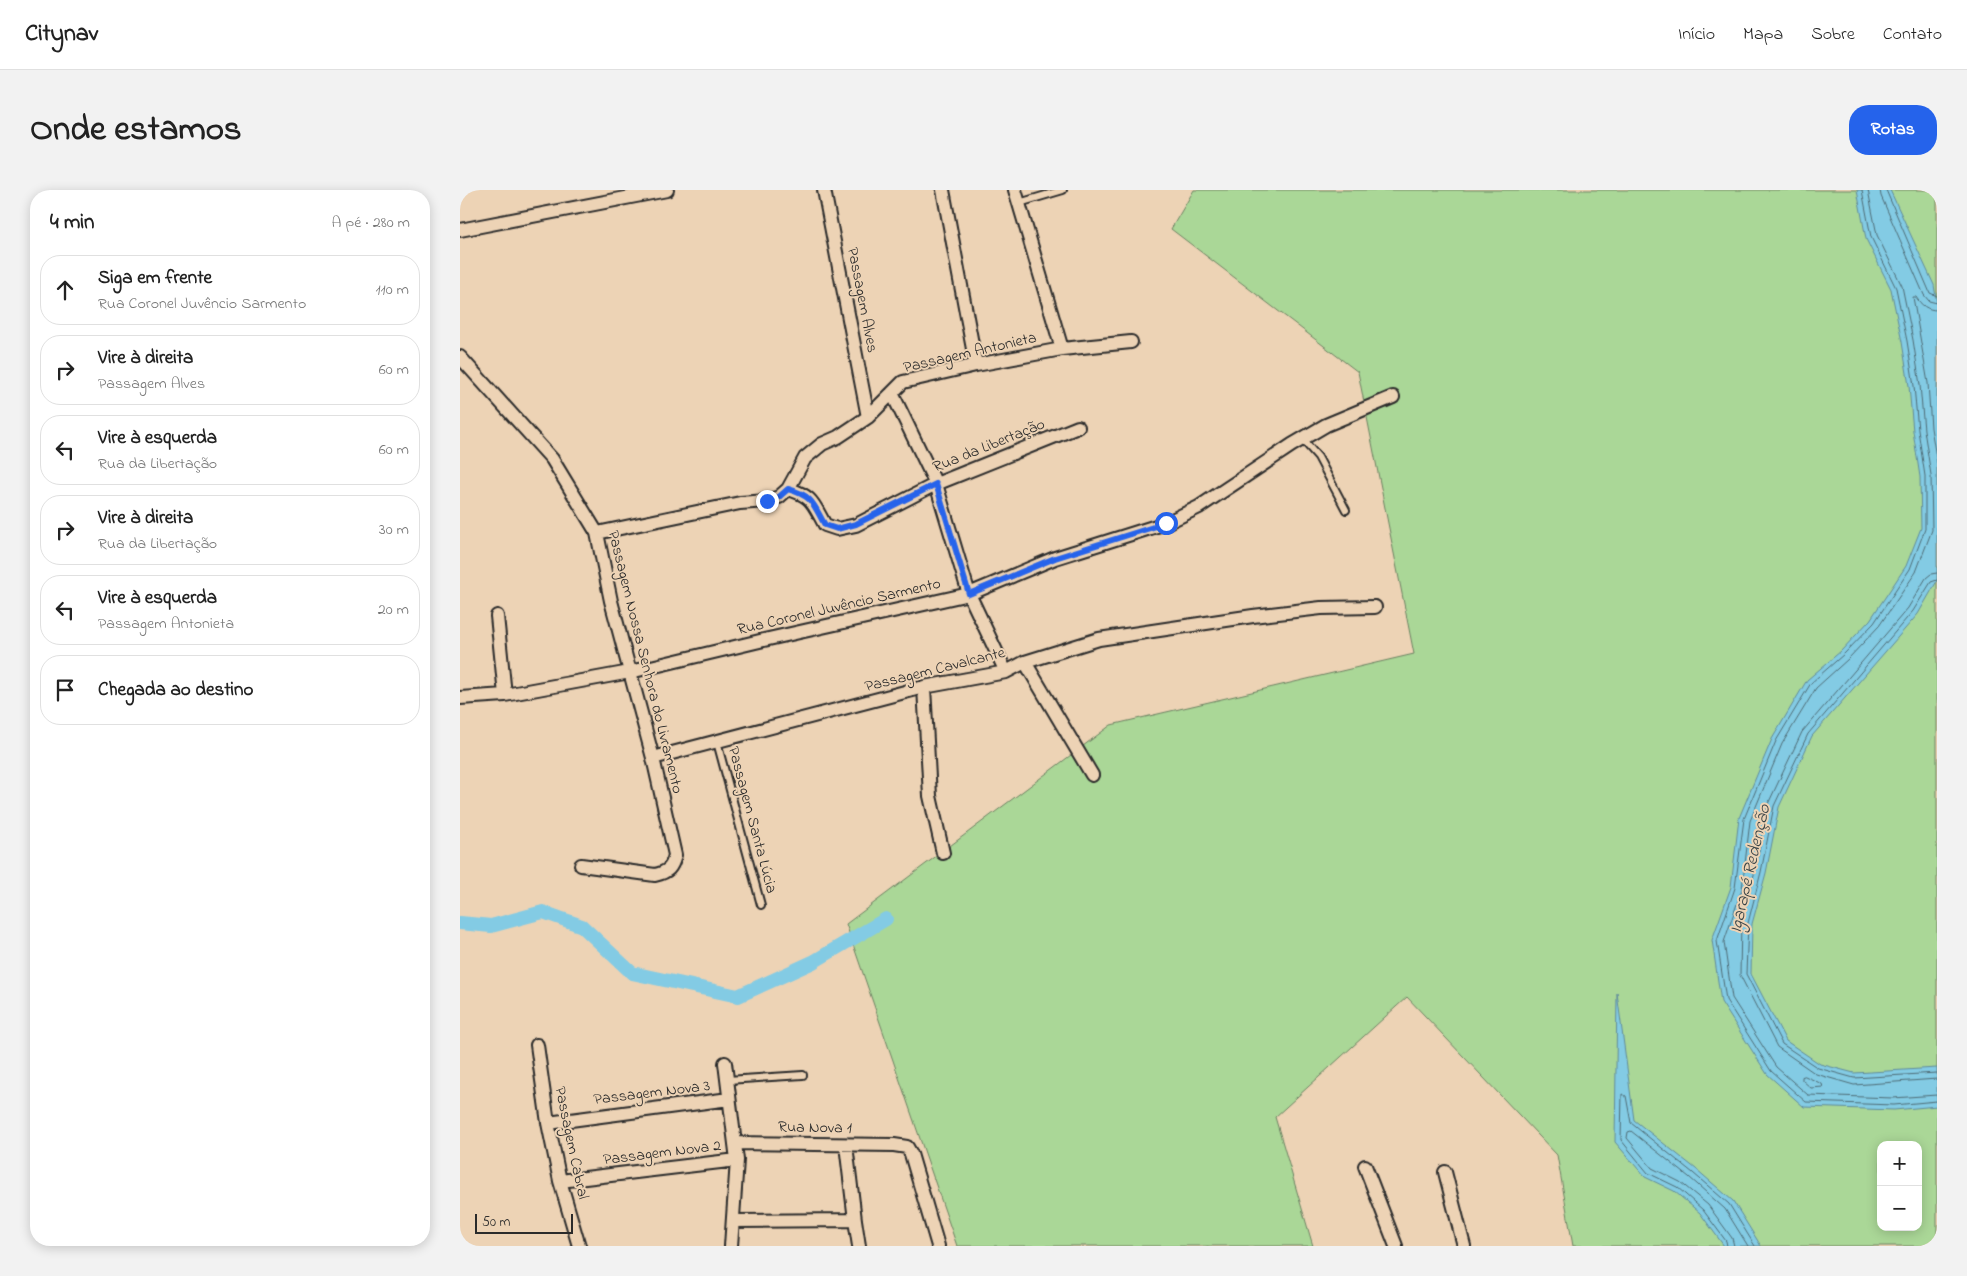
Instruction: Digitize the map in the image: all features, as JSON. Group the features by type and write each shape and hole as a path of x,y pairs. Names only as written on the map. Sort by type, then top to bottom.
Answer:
{"street":[{"path":"460,230 667,190"},
{"name":"Passagem Alves","path":"824,190 868,417"},
{"path":"943,190 976,365"},
{"path":"1015,190 1062,349"},
{"name":"Passagem Antonieta","path":"788,489 805,458 822,444 838,437 868,417 903,382 976,365 1062,349 1131,342"},
{"name":"Passagem Nossa Senhora do Livramento","path":"460,357 552,459 597,533 611,601 653,758 675,855 673,866 666,872 655,875 581,865"},
{"path":"892,393 936,484 969,594 1006,672"},
{"name":"Rua Coronel Juvêncio Sarmento","path":"460,698 504,695 630,672 969,594 1055,558 1166,523 1199,507 1326,424 1393,397"},
{"name":"Rua da Libertação","path":"788,489 803,493 810,499 825,525 837,529 856,524 936,484 1078,427"},
{"path":"597,533 740,503 767,501 779,497 788,489"},
{"name":"Passagem Cavalcante","path":"653,758 924,687 1006,672 1024,662 1099,639 1321,608 1375,608"},
{"path":"497,616 504,695"},
{"path":"1024,662 1092,775"},
{"path":"924,687 930,796 944,853"},
{"name":"Passagem Cabral","path":"537,1045 548,1122 560,1181 579,1246"},
{"path":"725,1063 737,1160 731,1246"},
{"name":"Passagem Nova 3","path":"548,1122 730,1099"},
{"name":"Rua Nova 1","path":"735,1144 846,1144 907,1147 911,1154 935,1245"},
{"path":"846,1144 859,1246"},
{"name":"Passagem Nova 2","path":"560,1181 737,1160"},
{"path":"1365,1166 1396,1246"},
{"path":"1445,1172 1464,1246"},
{"path":"733,1221 855,1220"}],"lane":[{"path":"1019,203 1063,190"},
{"path":"1302,439 1318,457 1346,510"},
{"name":"Passagem Santa Lúcia","path":"717,742 761,905"},
{"path":"727,1080 803,1075"}],"green space":[{"path":"1194,190 1937,190 1937,1246 1573,1246 1557,1155 1407,997 1275,1117 1313,1246 957,1246 846,924 1111,725 1414,654 1358,372 1171,229"}],"water":[{"name":"Igarapé Redenção","path":"1857,190 1890,190 1934,285 1937,304 1937,581 1918,614 1812,736 1779,807 1766,873 1752,924 1751,974 1786,1041 1820,1064 1854,1073 1937,1068 1937,1106 1894,1110 1804,1107 1767,1074 1721,1002 1712,940 1731,887 1739,818 1772,739 1807,680 1841,651 1870,620 1906,566 1921,528 1920,477 1902,342 1891,289 1866,239"},
{"path":"1617,993 1634,1120 1733,1201 1761,1246 1724,1246 1700,1213 1674,1191 1645,1177 1615,1142"}],"waterway":[{"path":"460,923 491,926 543,912 582,926 632,973 738,996 813,962 886,919"}],"route":[{"path":"767,501 779,497 788,489 803,493 810,499 825,525 837,529 856,524 886,511 936,484 969,594 1055,558 1166,523"}]}
